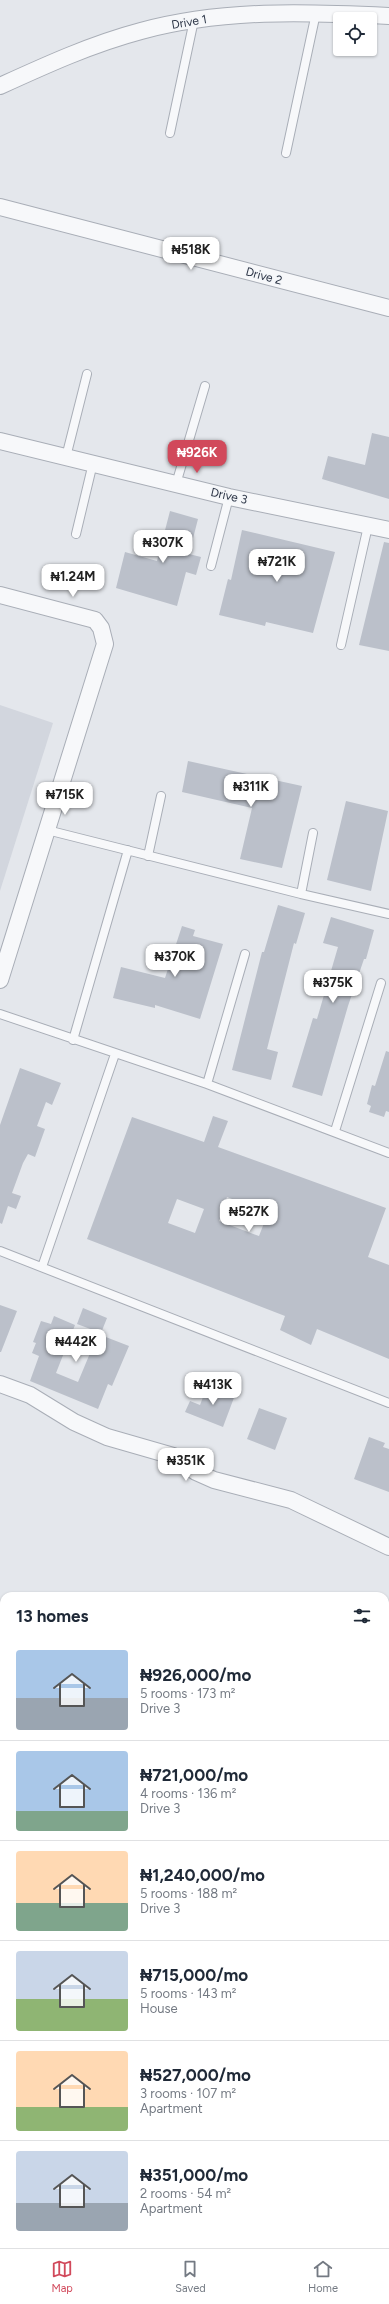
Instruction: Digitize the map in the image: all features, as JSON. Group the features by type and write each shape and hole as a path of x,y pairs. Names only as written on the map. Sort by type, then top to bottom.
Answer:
{"street":[{"name":"Drive 1","path":"0,86 64,57 124,36 194,20 242,14 316,13 389,16"},
{"name":"Drive 2","path":"0,207 389,308"},
{"name":"Drive 3","path":"0,441 229,497 389,530"},
{"path":"0,980 105,644 104,636 95,620 2,599"},
{"path":"0,1384 30,1395 74,1422 107,1437 173,1456 196,1472 214,1480 291,1500 389,1546"}],"lane":[{"path":"286,154 316,13"},
{"path":"170,133 194,20"},
{"path":"66,457 87,374"},
{"path":"176,484 205,386"},
{"path":"76,534 93,463"},
{"path":"212,566 229,497"},
{"path":"341,645 368,526"},
{"path":"148,856 162,796"},
{"path":"47,830 301,894 389,914"},
{"path":"301,894 313,832"},
{"path":"73,1040 128,850"},
{"path":"207,1084 245,954"},
{"path":"335,1131 381,983"},
{"path":"0,1014 73,1040 207,1084 335,1131 389,1153"},
{"path":"42,1266 115,1054"},
{"path":"0,1251 42,1266 389,1403"}],"shaded area":[{"path":"0,705 53,723 0,891"}],"building":[{"path":"372,433 389,437 389,499 322,479 328,456 365,465"},
{"path":"170,511 198,519 189,554 201,557 196,575 186,572 177,606 116,588 125,552 157,561"},
{"path":"242,530 335,552 313,633 266,622 265,626 219,615 228,579 231,580"},
{"path":"384,542 389,543 389,651 359,645"},
{"path":"188,761 302,786 282,868 240,859 252,808 182,792"},
{"path":"346,801 388,811 371,891 327,880"},
{"path":"278,905 305,913 296,944 294,943 267,1049 278,1052 271,1080 232,1070 262,952 264,952"},
{"path":"331,917 374,930 366,959 364,959 348,1006 322,1096 292,1087 313,1018 317,1019 338,947 323,943"},
{"path":"182,926 195,930 193,936 223,944 200,1019 155,1005 155,1008 113,998 121,967 165,978"},
{"path":"386,1051 389,1052 389,1112 386,1111 384,1117 369,1112 371,1106 367,1104 372,1085 375,1086"},
{"path":"20,1068 61,1083 52,1105 46,1102 37,1126 45,1129 35,1157 28,1154 23,1163 12,1193 21,1196 16,1209 8,1206 2,1224 0,1223 0,1125"},
{"path":"213,1116 228,1121 218,1147 386,1208 368,1257 389,1265 389,1359 317,1329 311,1345 280,1330 285,1316 87,1239 132,1117 204,1142","holes":["227,1197 268,1213 259,1236 219,1221","177,1199 204,1209 195,1233 168,1223"]},
{"path":"0,1305 17,1311 1,1352 0,1352"},
{"path":"83,1308 107,1318 101,1333 77,1324"},
{"path":"54,1316 75,1325 56,1373 78,1382 98,1334 129,1346 112,1386 108,1384 98,1409 30,1381 39,1356 32,1353 36,1343 33,1342 41,1321 51,1324"},
{"path":"208,1384 235,1395 223,1427 185,1412 190,1401 200,1405"},
{"path":"259,1408 287,1418 275,1450 247,1439"},
{"path":"369,1437 385,1443 383,1447 389,1449 389,1492 354,1479"}]}
